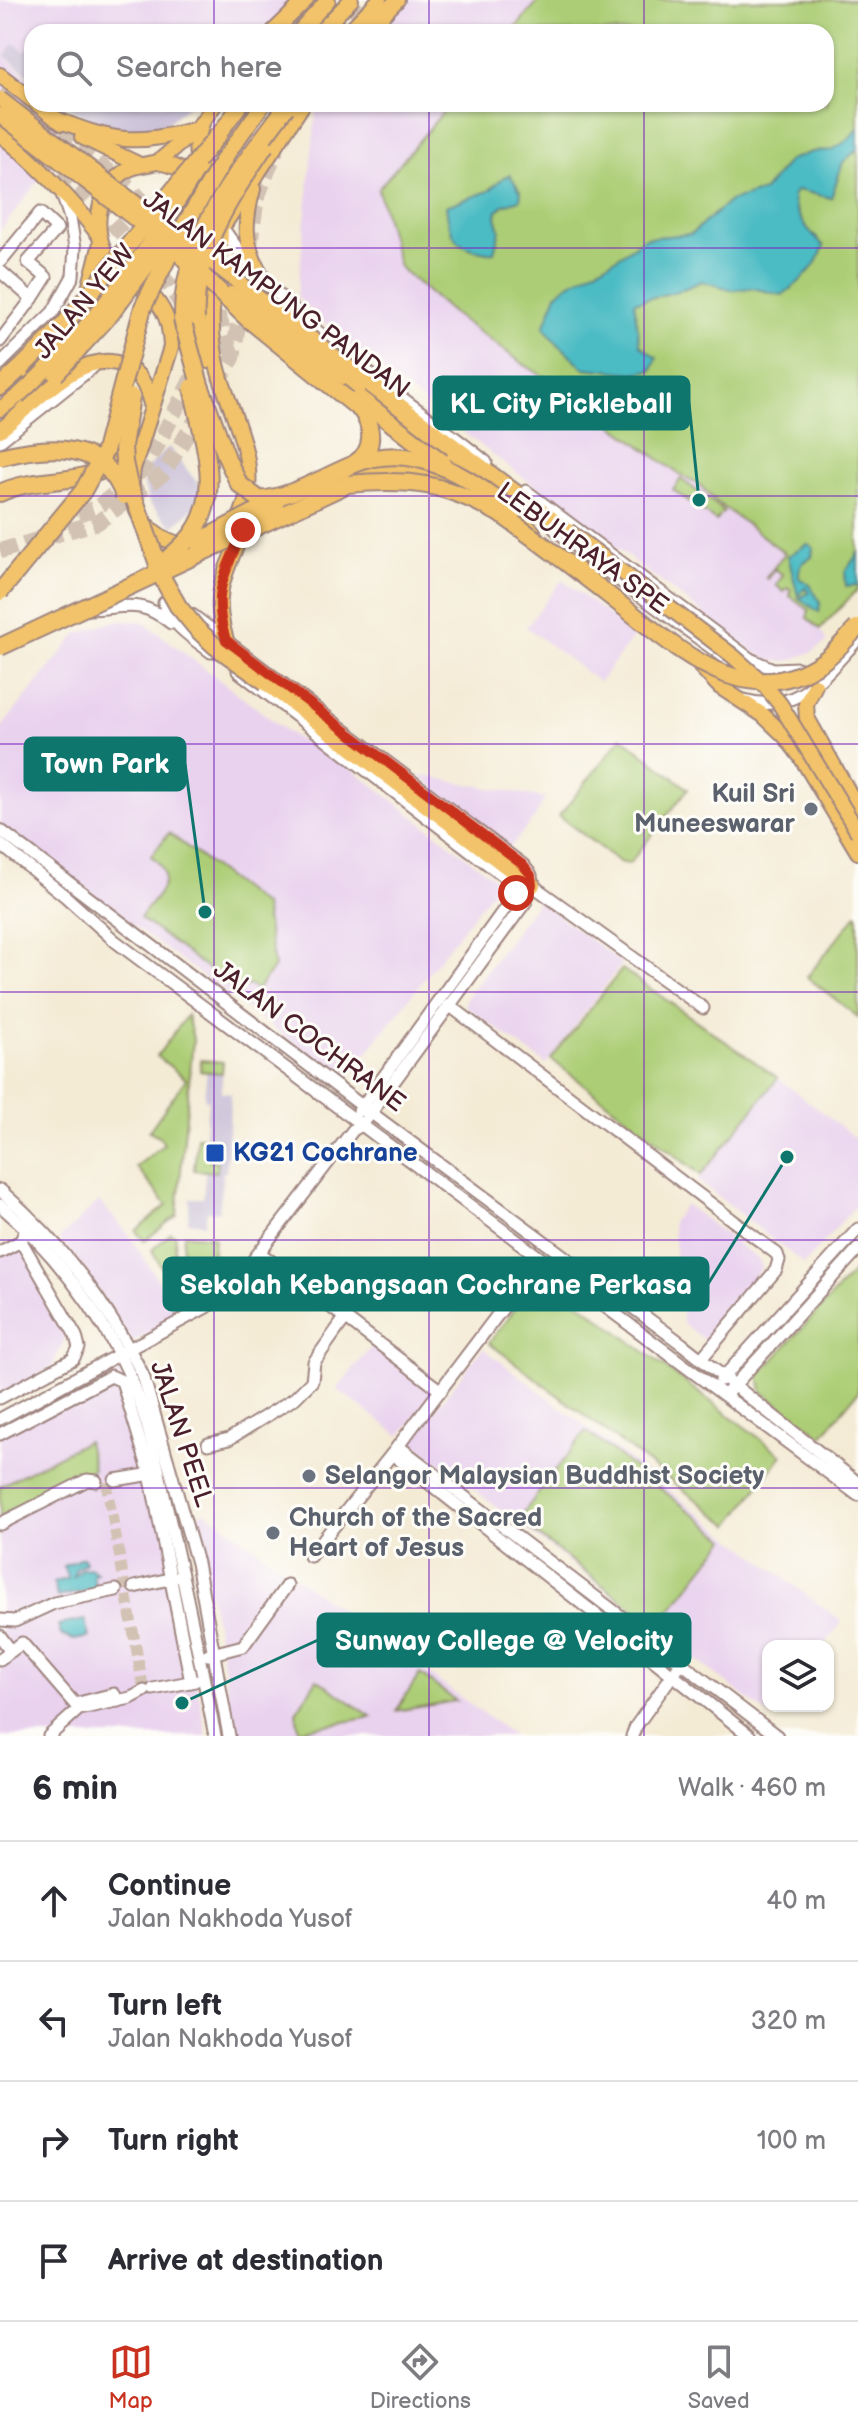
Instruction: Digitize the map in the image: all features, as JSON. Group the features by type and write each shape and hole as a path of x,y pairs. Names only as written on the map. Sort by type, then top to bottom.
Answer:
{"highway":[{"path":"280,112 260,131 229,176 188,253 185,287 200,385 239,484 260,500 283,497 360,462 395,457 427,461 455,471 485,489 671,647"},
{"path":"188,253 282,112"},
{"path":"0,390 63,326 219,134"},
{"path":"165,583 128,481 123,446 137,367 169,234 226,156"},
{"path":"169,234 229,176"},
{"path":"80,610 168,558 362,459 370,444 371,425 362,411 247,318 188,253"},
{"path":"0,592 77,500 105,451 136,328 158,275"},
{"path":"253,311 671,647"},
{"path":"137,586 193,534 204,512 211,477 191,377 190,319"},
{"path":"0,493 28,483 96,473 117,463 140,445"},
{"path":"0,457 59,450 75,451 101,460 120,484 139,536 178,606 206,638 532,885"},
{"name":"LEBUHRAYA SPE","path":"0,648 348,484 392,480 434,485 481,502 502,515 690,665 711,675 734,682 769,685 793,681 836,660 858,639"},
{"name":"LEBUHRAYA SPE","path":"0,658 137,586 349,492 394,488 433,495 477,509 671,647 720,673 751,681 794,676 818,664 858,626"},
{"path":"80,610 137,586 218,543"}],"main road":[{"path":"281,24 306,0"},
{"path":"306,24 328,0"},
{"path":"328,24 351,0"},
{"path":"356,24 379,0"},
{"path":"374,24 397,0"},
{"path":"0,75 24,94"},
{"name":"JALAN KAMPUNG PANDAN","path":"0,99 472,470 552,552"},
{"path":"47,112 82,137 140,165"},
{"path":"158,162 200,126 210,112"},
{"path":"169,234 219,134 235,112"},
{"path":"226,156 258,112"},
{"path":"235,420 190,319 211,237 277,129 284,112"},
{"path":"222,227 298,112"},
{"name":"JALAN KAMPUNG PANDAN","path":"0,115 188,253 253,311 503,478 733,656 762,682 780,704 858,832"},
{"path":"56,119 97,135 122,140 160,138 200,126"},
{"path":"200,126 195,156 201,169 220,184 234,186 259,172"},
{"path":"0,134 51,179 100,239 115,268 152,295 166,316 171,347 133,469 131,489 135,508 147,527 166,540 188,547 218,543 234,529 251,482 247,453 214,350 211,316 222,227 215,201 198,180 180,168 158,162 140,165 128,170 107,190 98,216 100,239 82,309 71,328 49,352 0,390"},
{"path":"51,179 76,160 82,151 82,137"},
{"path":"259,172 246,220 246,238 262,278"},
{"name":"JALAN YEW","path":"0,409 37,378 169,234"},
{"name":"JALAN YEW","path":"0,423 39,391 88,342 132,288 169,234"},
{"path":"0,430 69,374 100,361 115,361 130,368 148,389 152,409"},
{"name":"JALAN KAMPUNG PANDAN","path":"218,543 369,473 415,470 440,477 493,507 687,655 720,687 763,715 801,757 858,852"},
{"path":"226,640 217,605 243,530"},
{"path":"807,718 806,704 815,685"},
{"path":"785,736 781,723 783,714 794,708 807,718 858,809"}],"street":[{"path":"0,364 53,312 73,276 75,248 65,201 51,179"},
{"path":"0,262 40,213 57,229 28,262 46,277 0,341"},
{"name":"JALAN KAMPUNG PANDAN","path":"222,227 242,256 313,328 503,478 750,659 781,670 797,669 817,661"},
{"path":"0,271 32,299"},
{"path":"0,379 39,343 90,287"},
{"path":"53,312 71,309"},
{"path":"0,441 100,361"},
{"name":"JALAN KAMPUNG PANDAN","path":"503,478 593,561 696,639 740,667 778,675 802,669 817,661 858,617"},
{"path":"192,637 166,609 164,603 168,599 174,600 523,865 531,875 532,885 526,901 367,1109"},
{"path":"80,610 131,606 157,612 502,875 516,891"},
{"path":"740,699 765,705 799,696 815,685 858,639"},
{"path":"246,677 242,670 246,663 257,663"},
{"name":"JALAN COCHRANE","path":"0,830 701,1359 858,1483"},
{"name":"JALAN COCHRANE","path":"0,844 115,941 357,1125 858,1495"},
{"path":"0,1419 212,1304 232,1288 357,1125 516,891 532,885"},
{"path":"532,885 703,1008"},
{"path":"449,1005 771,1248 779,1260 776,1270 701,1359"},
{"name":"JALAN PEEL","path":"0,1190 39,1223 78,1268 124,1352 128,1373 152,1427 197,1563 229,1736"},
{"name":"JALAN PEEL","path":"0,1205 27,1228 69,1276 143,1375 152,1427 155,1473 183,1577 215,1736"},
{"path":"0,1252 21,1241 27,1228"},
{"path":"715,1387 858,1229"},
{"path":"0,1398 73,1359 79,1348 76,1336 21,1241"},
{"path":"726,1396 858,1249"},
{"path":"260,1253 441,1391"},
{"path":"310,1556 441,1391 540,1259"},
{"path":"208,1444 229,1439 295,1398 312,1381 314,1362 345,1318"},
{"path":"104,1362 121,1366 128,1373"},
{"path":"421,1376 447,1375 457,1370"},
{"path":"0,1434 114,1376 122,1381 155,1473 169,1579 191,1682"},
{"path":"395,1450 777,1736"},
{"path":"395,1450 750,1736"},
{"path":"115,1480 155,1473"},
{"path":"0,1524 87,1480 96,1481"},
{"path":"134,1587 183,1577"},
{"path":"199,1657 243,1646 287,1585"},
{"path":"0,1620 15,1621 54,1603 116,1590"},
{"path":"0,1636 11,1651"},
{"path":"211,1638 229,1651"},
{"path":"0,1659 22,1643 77,1706"},
{"path":"49,1736 77,1706 118,1701 149,1690 191,1682 219,1682 229,1651"},
{"path":"632,1736 681,1663"}],"shaded area":[{"path":"0,0 305,0 276,24 24,24 24,51 14,44 5,56 24,74 24,112 65,112 80,126 0,231"},
{"path":"397,0 539,0 519,24 374,24"},
{"path":"14,43 24,51 24,71 5,56"},
{"path":"77,112 180,112 165,125 145,131 111,130"},
{"path":"316,112 443,112 378,189 578,400 603,414 610,423 680,475 699,484 714,500 785,553 768,579 775,569 783,575 791,596 809,610 808,618 820,629 827,642 789,661 771,661 755,653 343,341 297,297"},
{"path":"169,447 207,495 173,527 149,503 143,482 147,468"},
{"path":"562,580 635,635 599,682 526,627"},
{"path":"115,621 146,624 297,739 330,752 499,882 345,1081 0,827 0,729 77,634"},
{"path":"419,775 545,798 535,817 509,849"},
{"path":"538,901 622,963 546,1064 465,1006 466,999"},
{"name":"KG21 Cochrane","path":"207,1069 223,1071 221,1092 231,1093 226,1172 223,1172 219,1212 207,1211 205,1224 188,1222 190,1198 203,1198"},
{"path":"778,1078 858,1140 858,1203 804,1264 697,1180"},
{"path":"99,1201 128,1234 181,1315 132,1342 82,1266 59,1239"},
{"path":"685,1204 758,1259 762,1267 705,1340 683,1324 672,1222"},
{"path":"20,1245 69,1329 52,1367 0,1395 0,1255"},
{"path":"372,1346 433,1393 400,1436 337,1389"},
{"path":"483,1348 842,1622 828,1640 762,1640 762,1710 411,1441"},
{"path":"117,1362 158,1492 207,1736 0,1736 0,1424"},
{"path":"205,1511 514,1736 236,1736 214,1613 192,1519"}],"green space":[{"path":"539,0 858,0 858,589 820,629 807,618 809,610 790,596 791,590 787,588 784,592 776,585 783,575 775,569 766,578 785,553 714,500 699,484 680,475 610,423 603,414 525,365 452,313 399,267 378,189 443,112 834,112 834,24 519,24"},
{"path":"681,479 724,511 716,521 673,490"},
{"path":"622,737 688,789 629,864 619,862 559,816"},
{"path":"169,833 264,906 274,967 257,990 249,985 234,989 140,918 162,887 164,872 151,856"},
{"path":"858,915 858,1017 807,977"},
{"path":"622,969 778,1078 701,1175 551,1059"},
{"path":"187,1015 193,1039 177,1215 144,1241 136,1231 167,1205 136,1167 164,1144 159,1136 149,1131 186,1079 157,1056"},
{"path":"201,1060 223,1062 222,1073 200,1071"},
{"path":"197,1137 220,1140 219,1151 211,1151 210,1161 218,1162 217,1172 194,1170"},
{"path":"171,1233 176,1236 172,1280 169,1281 152,1250"},
{"path":"184,1234 214,1237 209,1292 205,1301 189,1311 182,1308 178,1300"},
{"path":"858,1267 858,1392 822,1436 762,1392 759,1375"},
{"path":"541,1274 782,1455 730,1525 489,1343"},
{"path":"586,1431 726,1539 657,1627 518,1520"},
{"path":"87,1441 93,1469 0,1517 0,1486"},
{"path":"420,1674 456,1701 396,1711"},
{"path":"317,1679 372,1717 299,1730 296,1712"}],"water":[{"path":"858,128 858,149 843,162 831,198 798,190 793,194 799,216 824,246 807,274 782,295 752,288 733,290 702,281 678,291 634,302 640,345 657,358 652,370 634,373 584,368 544,327 557,294 567,285 617,258 645,238 691,234 730,201 764,191 789,160 812,152 832,150 848,140"},
{"path":"510,175 521,192 520,200 497,211 500,230 494,252 473,249 460,243 449,224 446,206 489,191"},
{"path":"808,544 813,547 812,557 801,565 799,578 810,585 820,602 819,612 799,598 809,593 805,588 798,596 788,556"},
{"path":"858,553 858,585 846,586 845,572"},
{"path":"83,1558 85,1563 76,1569 73,1578 81,1569 91,1568 97,1573 93,1574 96,1589 57,1597 54,1582 68,1579 63,1566"},
{"path":"85,1620 89,1637 74,1640 61,1635 58,1625"}],"tunnel":[{"path":"341,24 364,0"},
{"path":"4,87 24,103"},
{"path":"35,112 131,189 149,208"},
{"path":"205,231 203,173 246,112"},
{"path":"21,144 87,196 167,282 186,312"},
{"path":"0,551 98,522 163,474 233,358 257,198 276,150"},
{"path":"196,271 215,306 232,356"},
{"path":"55,522 96,508 148,464 194,374"},
{"path":"106,1482 144,1691 151,1690"}],"place":[{"name":"KL City Pickleball","path":"699,500"},
{"name":"Kuil Sri Muneeswarar","path":"811,809"},
{"name":"Town Park","path":"205,912"},
{"name":"KG21 Cochrane","path":"215,1153"},
{"name":"Sekolah Kebangsaan Cochrane Perkasa","path":"787,1157"},
{"name":"Selangor Malaysian Buddhist Society","path":"309,1476"},
{"name":"Church of the Sacred Heart of Jesus","path":"273,1533"},
{"name":"Sunway College @ Velocity","path":"182,1703"}],"route":[{"path":"243,530 217,605 226,640 523,865 531,875 532,885 516,893"}]}
